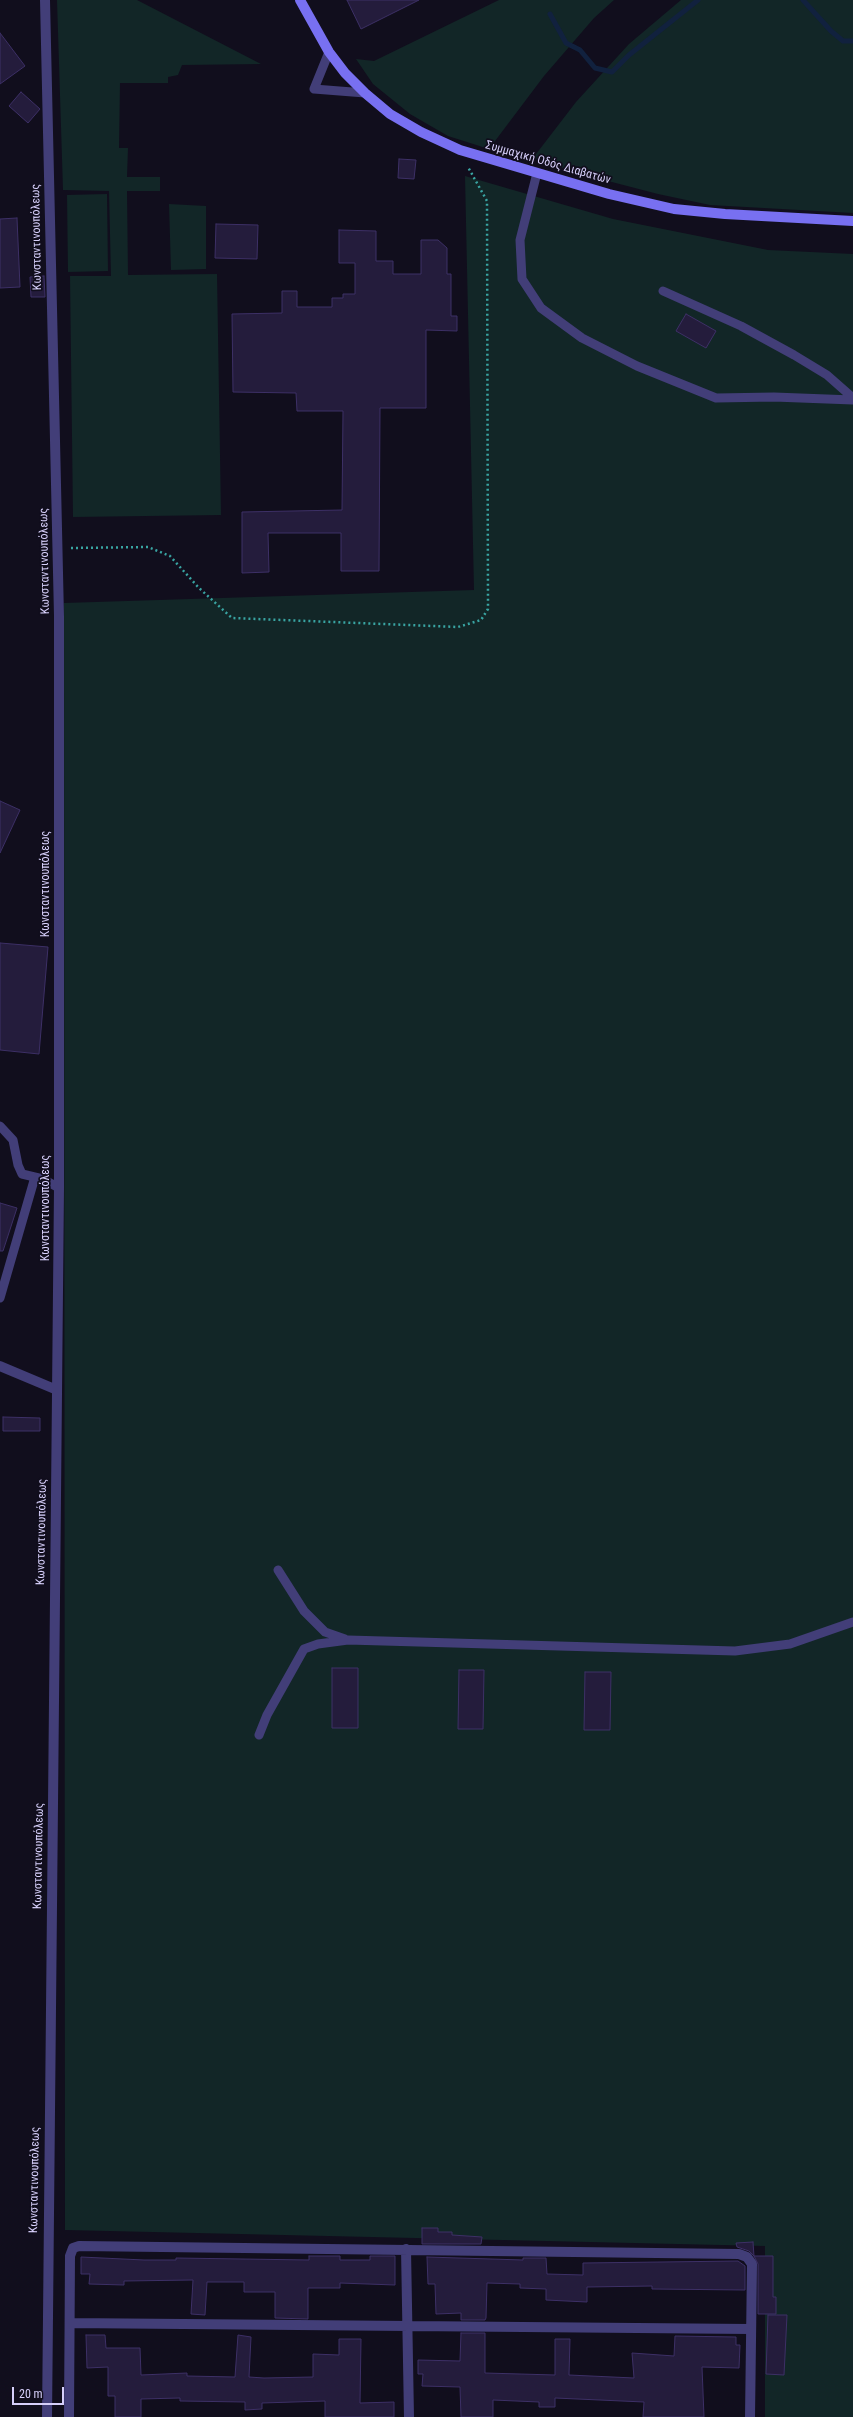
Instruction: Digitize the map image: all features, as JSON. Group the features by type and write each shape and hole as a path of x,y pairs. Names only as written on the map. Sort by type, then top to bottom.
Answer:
{"street":[{"name":"Κωνσταντινουπόλεως","path":"45,0 58,548 59,1188 47,2417"},
{"name":"Συμμαχική Οδός Διαβατών","path":"300,0 329,52 345,73 365,93 390,114 421,132 458,149 623,198 674,209 725,214 853,221"},
{"path":"0,1366 57,1390"},
{"path":"69,2417 70,2256 73,2248 78,2246 739,2254 747,2257 752,2264 750,2417"},
{"path":"406,2249 409,2326 409,2417"},
{"path":"70,2323 750,2329"}],"lane":[{"path":"329,52 314,89 365,93"},
{"path":"537,173 520,240 522,279 541,308 582,338 637,366 716,398 774,397 853,399"},
{"path":"663,291 741,326 794,355 827,375 853,399"},
{"path":"0,1126 13,1140 18,1165 22,1174 35,1177 59,1188"},
{"path":"0,1298 35,1177"},
{"path":"278,1570 304,1611 326,1632 348,1640"},
{"path":"259,1735 267,1715 304,1649 318,1644 348,1640 735,1652 790,1644 853,1622"}],"path":[{"path":"58,548 148,547 156,550 170,556 199,588 232,618 458,627 481,620 488,609 487,200 458,149"}],"green space":[{"path":"57,0 137,0 261,64 182,65 178,75 168,77 168,83 120,83 119,148 128,148 127,177 160,177 160,191 127,191 128,275 217,274 221,515 73,517 70,276 111,276 109,191 63,190"},
{"path":"499,0 614,0 594,18 544,76 489,149 448,136 410,114 373,84 356,59 374,61"},
{"path":"681,0 853,0 853,213 710,205 658,194 585,175 533,158 576,102 629,44"},
{"path":"465,176 613,219 768,250 853,254 853,2417 765,2417 765,2246 65,2230 64,603 474,590"},
{"path":"107,194 108,271 68,272 67,195"},
{"path":"169,204 206,206 206,269 171,270"}],"building":[{"path":"347,0 419,0 361,29"},
{"path":"0,33 25,66 0,84"},
{"path":"21,92 40,109 28,123 9,106"},
{"path":"399,159 416,160 414,179 398,178"},
{"path":"17,218 20,287 0,288 0,219"},
{"path":"216,224 258,225 257,259 215,258"},
{"path":"339,230 376,231 376,261 393,261 393,274 421,274 421,240 438,240 447,248 447,274 451,274 451,316 457,316 457,331 426,330 426,408 380,408 379,571 341,571 341,533 268,533 269,572 242,573 242,512 342,510 343,411 297,411 296,393 233,392 232,314 282,313 282,291 297,291 297,307 332,307 332,298 343,298 343,294 355,294 355,263 339,263"},
{"path":"44,276 45,297 31,297 30,277"},
{"path":"686,314 716,331 706,348 676,331"},
{"path":"0,801 20,810 0,853"},
{"path":"0,943 48,947 39,1054 0,1050"},
{"path":"0,1203 17,1208 3,1251 0,1251"},
{"path":"3,1417 40,1418 40,1431 3,1431"},
{"path":"332,1668 358,1668 358,1728 332,1728"},
{"path":"459,1670 484,1670 483,1729 458,1729"},
{"path":"585,1672 611,1672 610,1730 584,1730"},
{"path":"422,2228 438,2228 438,2232 452,2232 452,2235 482,2237 481,2244 422,2244"},
{"path":"753,2242 754,2256 749,2251 737,2247 736,2243"},
{"path":"309,2256 340,2256 340,2260 370,2260 370,2256 395,2256 395,2285 340,2283 340,2288 308,2288 308,2319 275,2318 275,2292 244,2292 244,2282 207,2282 205,2315 191,2314 193,2280 124,2281 124,2285 89,2284 90,2274 81,2274 81,2257 144,2260 176,2260 176,2258 309,2260"},
{"path":"754,2256 773,2256 773,2297 776,2297 776,2314 758,2314 758,2264"},
{"path":"427,2257 523,2260 523,2258 546,2258 547,2274 583,2275 583,2263 738,2261 745,2266 745,2290 652,2289 652,2286 587,2287 587,2302 546,2300 546,2289 520,2288 520,2284 487,2283 485,2320 461,2320 461,2313 436,2314 435,2284 428,2284"},
{"path":"768,2315 787,2315 784,2375 766,2374"},
{"path":"461,2333 485,2333 485,2373 555,2375 555,2339 570,2339 569,2375 634,2378 632,2353 674,2356 675,2336 736,2337 736,2345 740,2345 739,2368 702,2367 704,2417 643,2417 644,2402 555,2398 555,2407 539,2407 539,2402 493,2400 493,2417 461,2417 460,2387 422,2386 423,2374 418,2374 418,2360 460,2361"},
{"path":"86,2335 105,2335 106,2348 140,2348 141,2375 187,2373 187,2376 235,2377 238,2335 251,2337 249,2377 264,2378 313,2377 313,2354 339,2355 339,2339 361,2339 360,2403 394,2402 394,2417 325,2417 325,2401 262,2403 262,2409 245,2410 245,2402 180,2401 180,2398 141,2399 141,2417 115,2417 115,2396 108,2396 108,2367 87,2368"}],"waterway":[{"path":"550,14 566,43 580,50 595,68 612,72 629,55 698,0"},
{"path":"803,0 831,31 843,41 853,41"}]}
